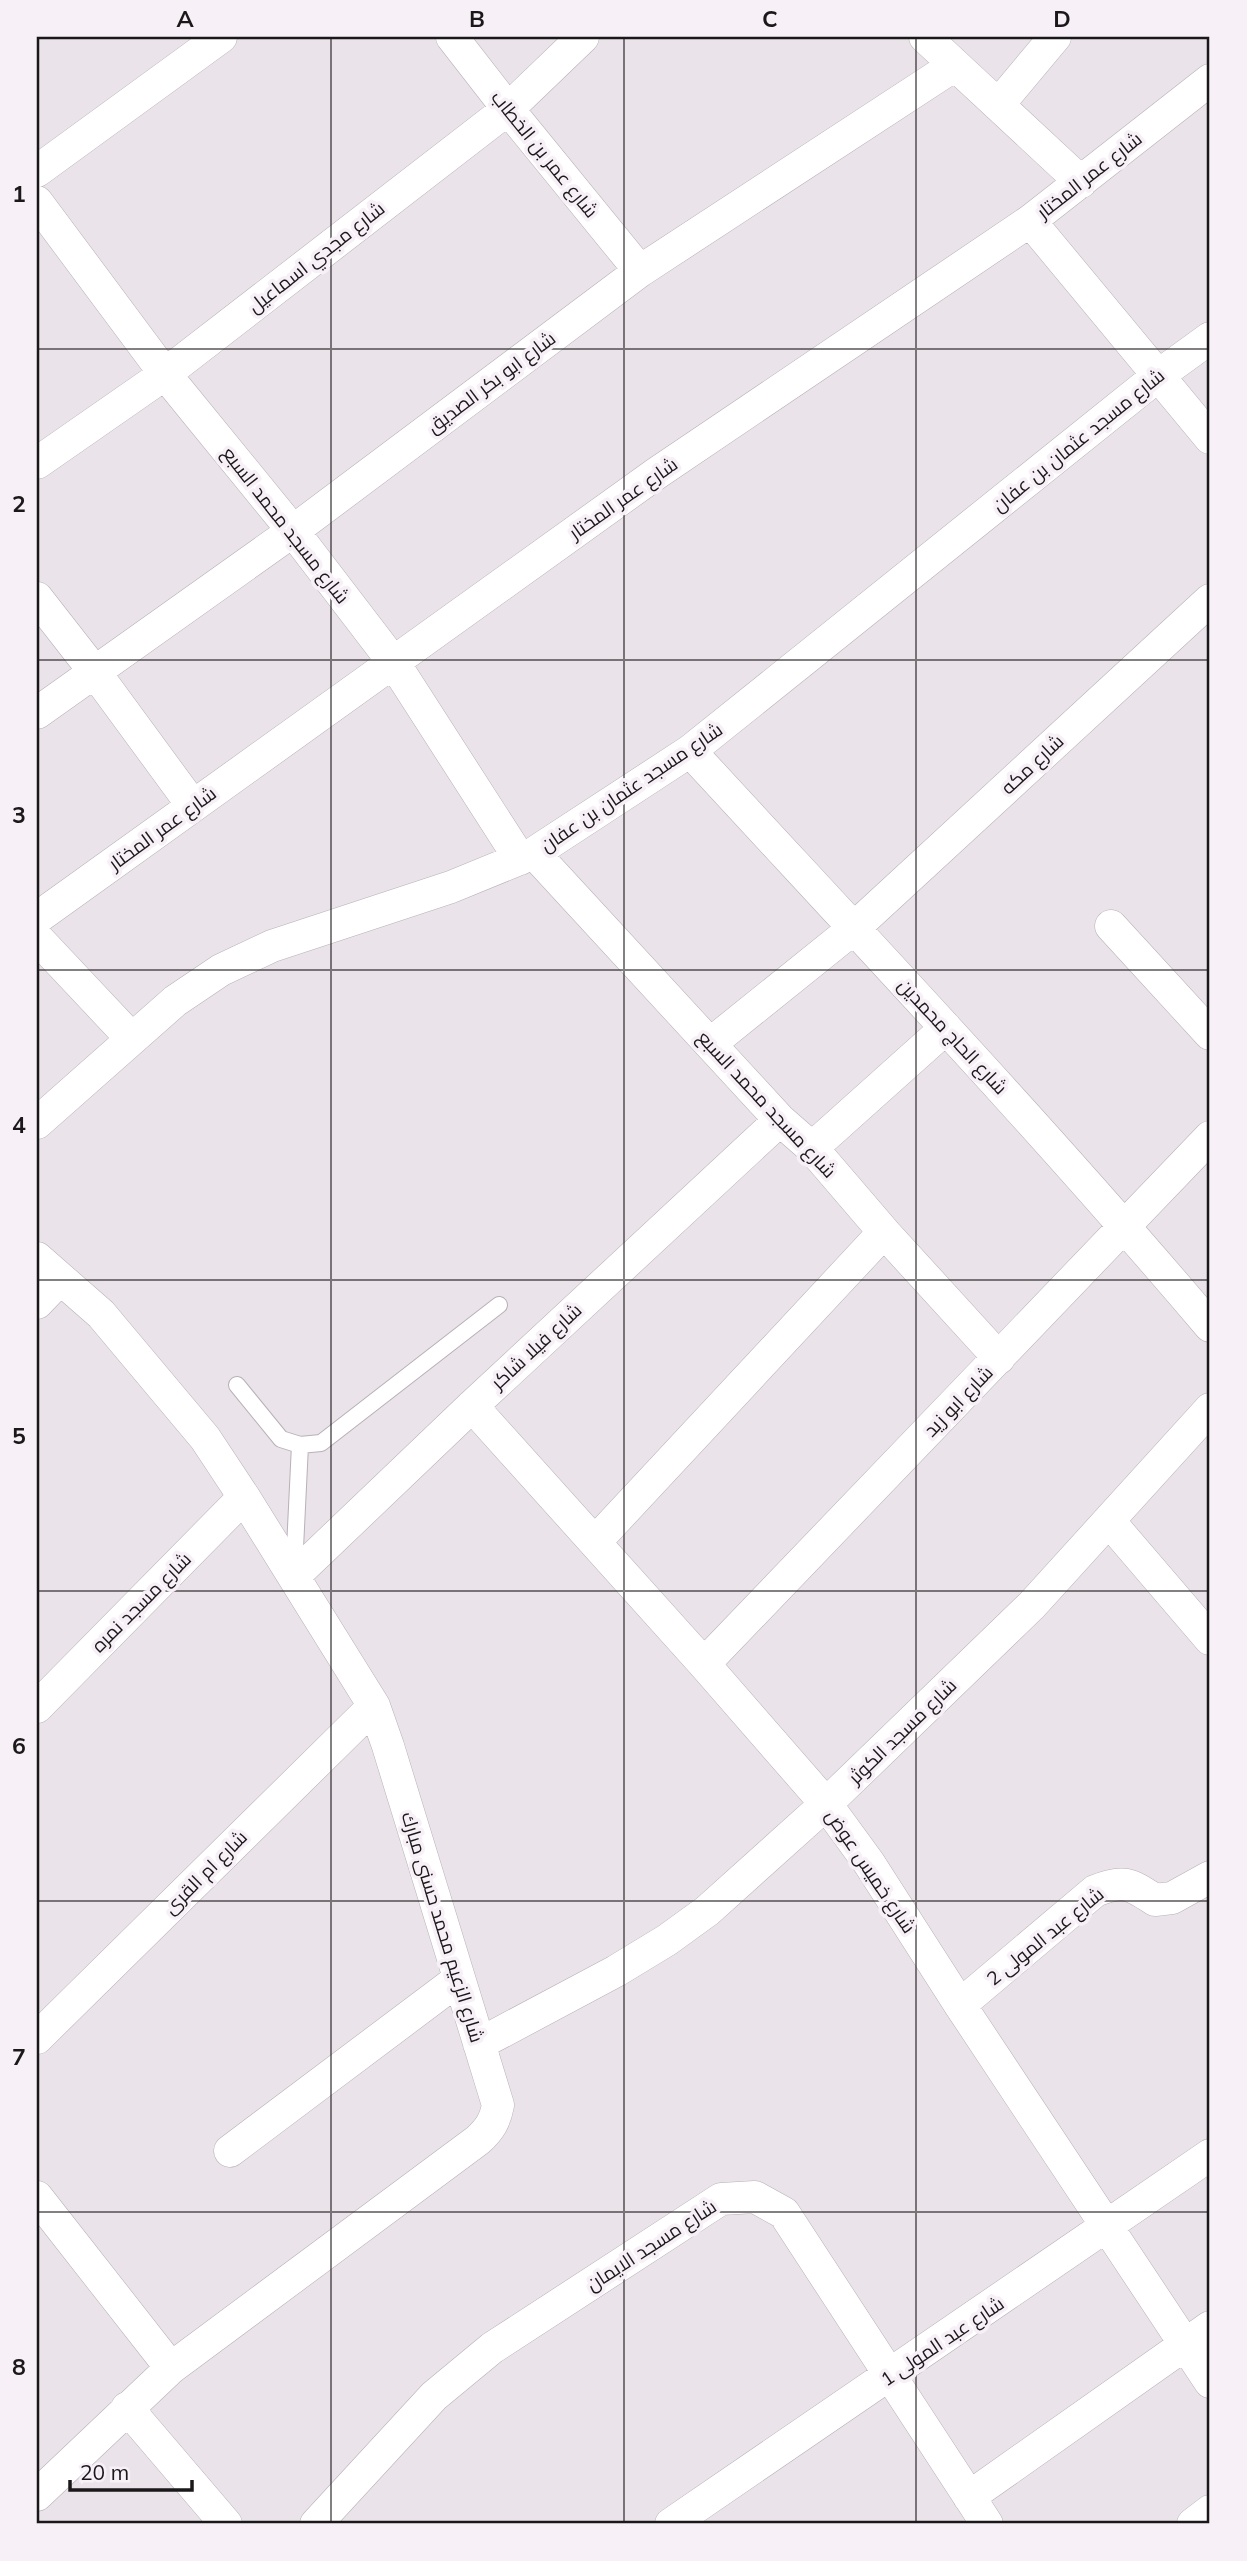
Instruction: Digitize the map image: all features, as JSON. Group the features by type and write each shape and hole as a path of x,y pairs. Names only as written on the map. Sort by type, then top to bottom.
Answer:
{"street":[{"path":"37,171 221,37"},
{"name":"شارع عمر بن الخطاب","path":"452,37 640,271"},
{"name":"شارع مجدي اسماعيل","path":"37,463 165,374 508,109 583,37"},
{"path":"925,37 1081,182"},
{"path":"998,106 1055,37"},
{"name":"شارع ابو بكر الصديق","path":"37,713 293,531 640,271 955,65"},
{"name":"شارع عمر المختار","path":"37,918 657,473 1030,221 1209,84"},
{"name":"شارع مسجد محمد السبع","path":"37,202 165,374 293,531 394,663 527,856 780,1120 812,1148 999,1358"},
{"path":"1030,221 1210,438"},
{"name":"شارع مسجد عثمان بن عفان","path":"37,1123 175,1001 222,970 260,952 451,887 527,856 690,751 1158,375 1210,338"},
{"path":"37,598 193,806"},
{"name":"شارع مكه","path":"710,1044 853,929 1210,600"},
{"name":"شارع الحاج محمدين","path":"690,751 1126,1226 1210,1326"},
{"path":"1111,926 1210,1034"},
{"path":"37,938 132,1039"},
{"path":"812,1148 946,1028"},
{"name":"شارع فيلا شاكر","path":"294,1576 472,1406 780,1120"},
{"name":"شارع ابو زيد","path":"704,1664 1210,1137"},
{"path":"595,1542 884,1232"},
{"name":"شارع الزعيم محمد حسنى مبارك","path":"37,1258 101,1314 205,1438 374,1706 498,2105 496,2119 488,2131 171,2368 37,2495"},
{"path":"37,1303 60,1279"},
{"name":"شارع خميس عوض","path":"472,1406 826,1804 869,1863 960,2005 1109,2227 1198,2335 1210,2382"},
{"name":"شارع مسجد الكوثر","path":"479,2044 617,1971 707,1911 826,1804 1032,1605 1210,1409"},
{"name":"شارع مسجد نمره","path":"37,1707 244,1497"},
{"path":"1109,1521 1210,1639"},
{"name":"شارع ام القرى","path":"37,2038 374,1706"},
{"name":"شارع عبد المولى 2","path":"960,2005 1095,1891 1114,1883 1131,1884 1155,1900 1172,1898 1210,1877"},
{"path":"230,2151 459,1979"},
{"name":"شارع عبد المولى 1","path":"671,2524 1109,2227 1210,2155"},
{"path":"37,2197 171,2368"},
{"name":"شارع مسجد الايمان","path":"316,2524 434,2396 492,2348 721,2199 755,2197 784,2213 987,2524"},
{"path":"969,2497 1198,2335"},
{"path":"127,2408 226,2524"},
{"path":"1192,2524 1210,2511"}],"lane":[{"path":"237,1385 281,1439 300,1446 321,1443 499,1305"},
{"path":"294,1576 300,1446"}]}
